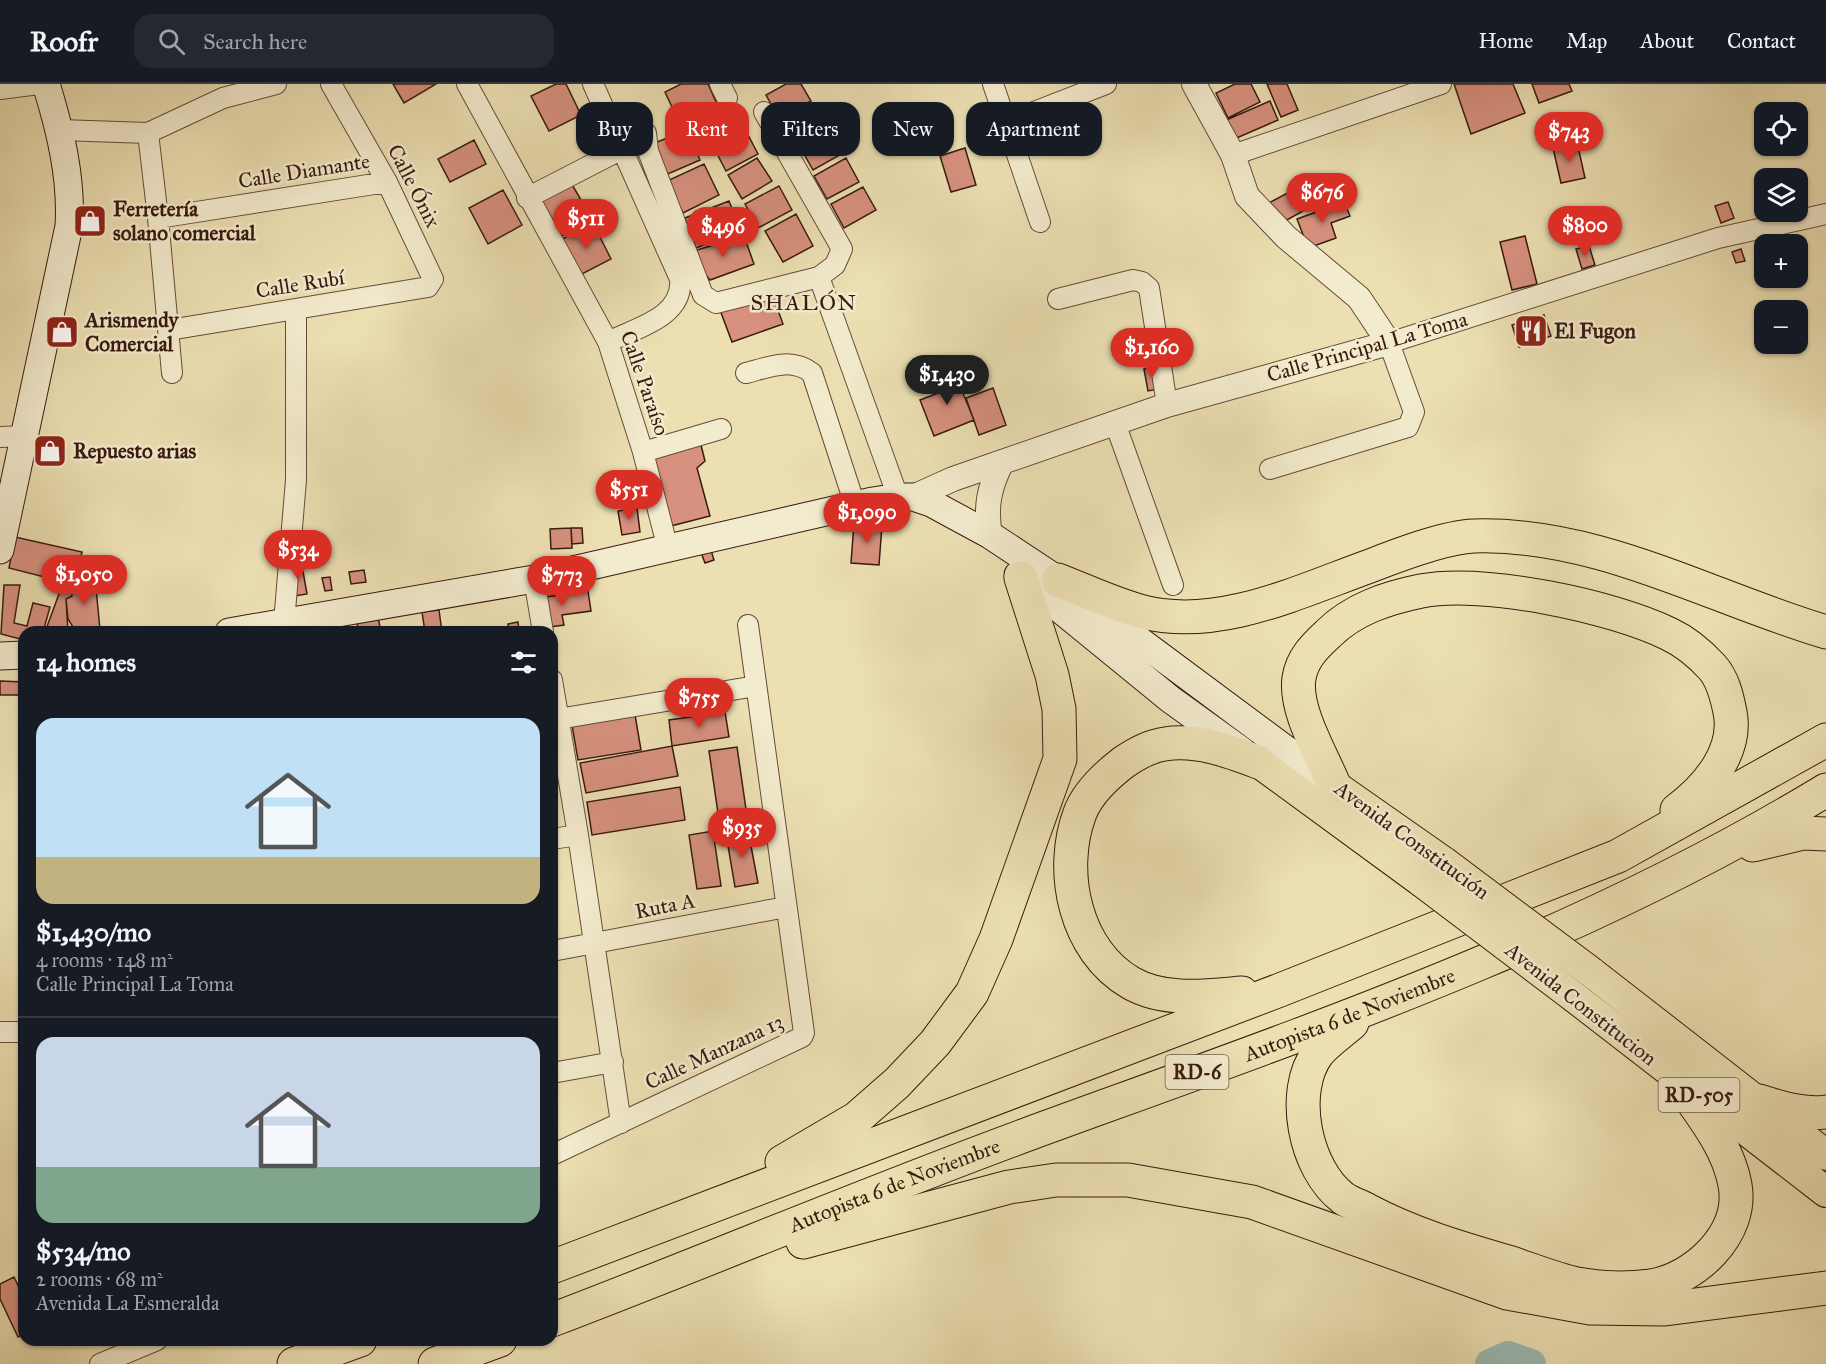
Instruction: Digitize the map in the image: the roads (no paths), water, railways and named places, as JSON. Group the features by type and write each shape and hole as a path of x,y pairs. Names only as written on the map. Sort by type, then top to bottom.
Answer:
{"highway":[{"path":"1058,580 1114,603 1144,612 1176,617 1209,615 1256,606 1403,554 1472,536 1535,537 1658,570 1786,620 1826,632"},
{"path":"558,1250 693,1201 778,1164 857,1118 935,1043 972,993 996,939 1060,759 1059,709 1052,675 1021,578"},
{"path":"1334,784 1302,709 1298,692 1303,663 1311,650 1339,623 1362,609 1394,598 1422,591 1454,588 1501,591 1592,606 1670,634 1693,649 1713,668 1726,692 1732,720 1730,747 1696,793 1617,856"},
{"name":"Autopista 6 de Noviembre","path":"558,1265 1280,990 1617,856 1826,740"},
{"path":"1258,762 1225,749 1193,744 1166,744 1139,752 1114,770 1095,789 1081,811 1074,834 1074,898 1079,919 1091,943 1108,967 1132,984 1159,994 1183,996 1280,990"},
{"name":"Autopista 6 de Noviembre","path":"558,1318 1011,1140 1368,1009 1565,927 1711,857 1826,790"},
{"path":"1711,857 1803,833 1826,834"},
{"path":"1368,1009 1319,1052 1308,1073 1302,1102 1305,1129 1313,1155 1325,1176 1343,1197 1392,1223 1448,1244 1578,1284 1616,1287 1651,1286 1695,1268 1711,1254 1725,1234 1734,1209 1736,1186 1727,1158 1674,1075"},
{"path":"1759,1101 1785,1110 1826,1112"},
{"path":"656,1280 1009,1187 1056,1180 1128,1180 1252,1202 1507,1293 1590,1308 1665,1309 1826,1288"},
{"path":"294,1364 343,1346"},
{"path":"435,1364 484,1346"}],"main road":[{"path":"1,541 12,437 69,226 70,206 60,130 46,84"},
{"path":"266,626 534,579 855,505 906,497"},
{"name":"Avenida Constitución","path":"906,497 931,503 990,535 1058,580 1591,972 1826,1155"},
{"name":"Avenida Constitución","path":"990,535 1002,557 1021,578 1170,699 1422,882"},
{"path":"0,656 18,655"},
{"name":"Avenida Constitucion","path":"1422,882 1826,1192"}],"street":[{"path":"0,89 39,84"},
{"path":"60,130 148,133 223,98 276,84"},
{"name":"Calle Ónix","path":"331,84 387,182 433,279"},
{"name":"Calle Paraíso","path":"467,84 527,198 608,342 643,452 668,549"},
{"path":"593,84 601,102"},
{"path":"993,84 999,102"},
{"path":"1060,102 1106,84"},
{"path":"1194,84 1233,155 1247,196 1286,237 1359,298 1389,343 1414,412 1408,427 1270,469"},
{"path":"1233,155 1441,84"},
{"path":"148,133 172,373"},
{"path":"527,198 608,156"},
{"path":"608,342 667,314 676,305 681,291 680,279 625,156"},
{"path":"650,156 703,295 716,303 819,277 835,265 842,249 789,156"},
{"path":"1017,156 1040,222"},
{"name":"Calle Diamante","path":"158,218 387,182"},
{"name":"Calle Principal La Toma","path":"906,497 953,478 1167,405 1389,343 1718,238 1826,213"},
{"path":"819,277 906,497"},
{"name":"Calle Rubí","path":"169,330 428,287 433,279"},
{"path":"1058,299 1133,280 1142,282 1149,288 1167,405"},
{"path":"284,623 296,480 296,309"},
{"path":"746,373 783,363 802,365 812,373 855,505"},
{"path":"1115,423 1173,585"},
{"path":"643,452 721,429"},
{"path":"990,535 986,514 989,494 1002,462"},
{"path":"534,579 542,626"},
{"name":"Calle Manzana 13","path":"558,1152 802,1037 806,1028 786,907 748,625"},
{"path":"558,719 756,686"},
{"path":"558,734 578,835 621,1123"},
{"path":"558,838 578,835"},
{"name":"Ruta A","path":"558,950 786,907"},
{"path":"0,1032 18,1032"},
{"path":"558,1072 613,1062"},
{"path":"100,1364 144,1346"}],"waterway":[{"path":"1490,1364 1508,1356 1531,1364"}],"place":[{"name":"Ferretería solano comercial","path":"90,221"},
{"name":"El Fugon","path":"1531,331"},
{"name":"Arismendy Comercial","path":"62,332"},
{"name":"Repuesto arias","path":"50,451"}],"district":[{"name":"SHALÓN","path":"804,302"}]}
